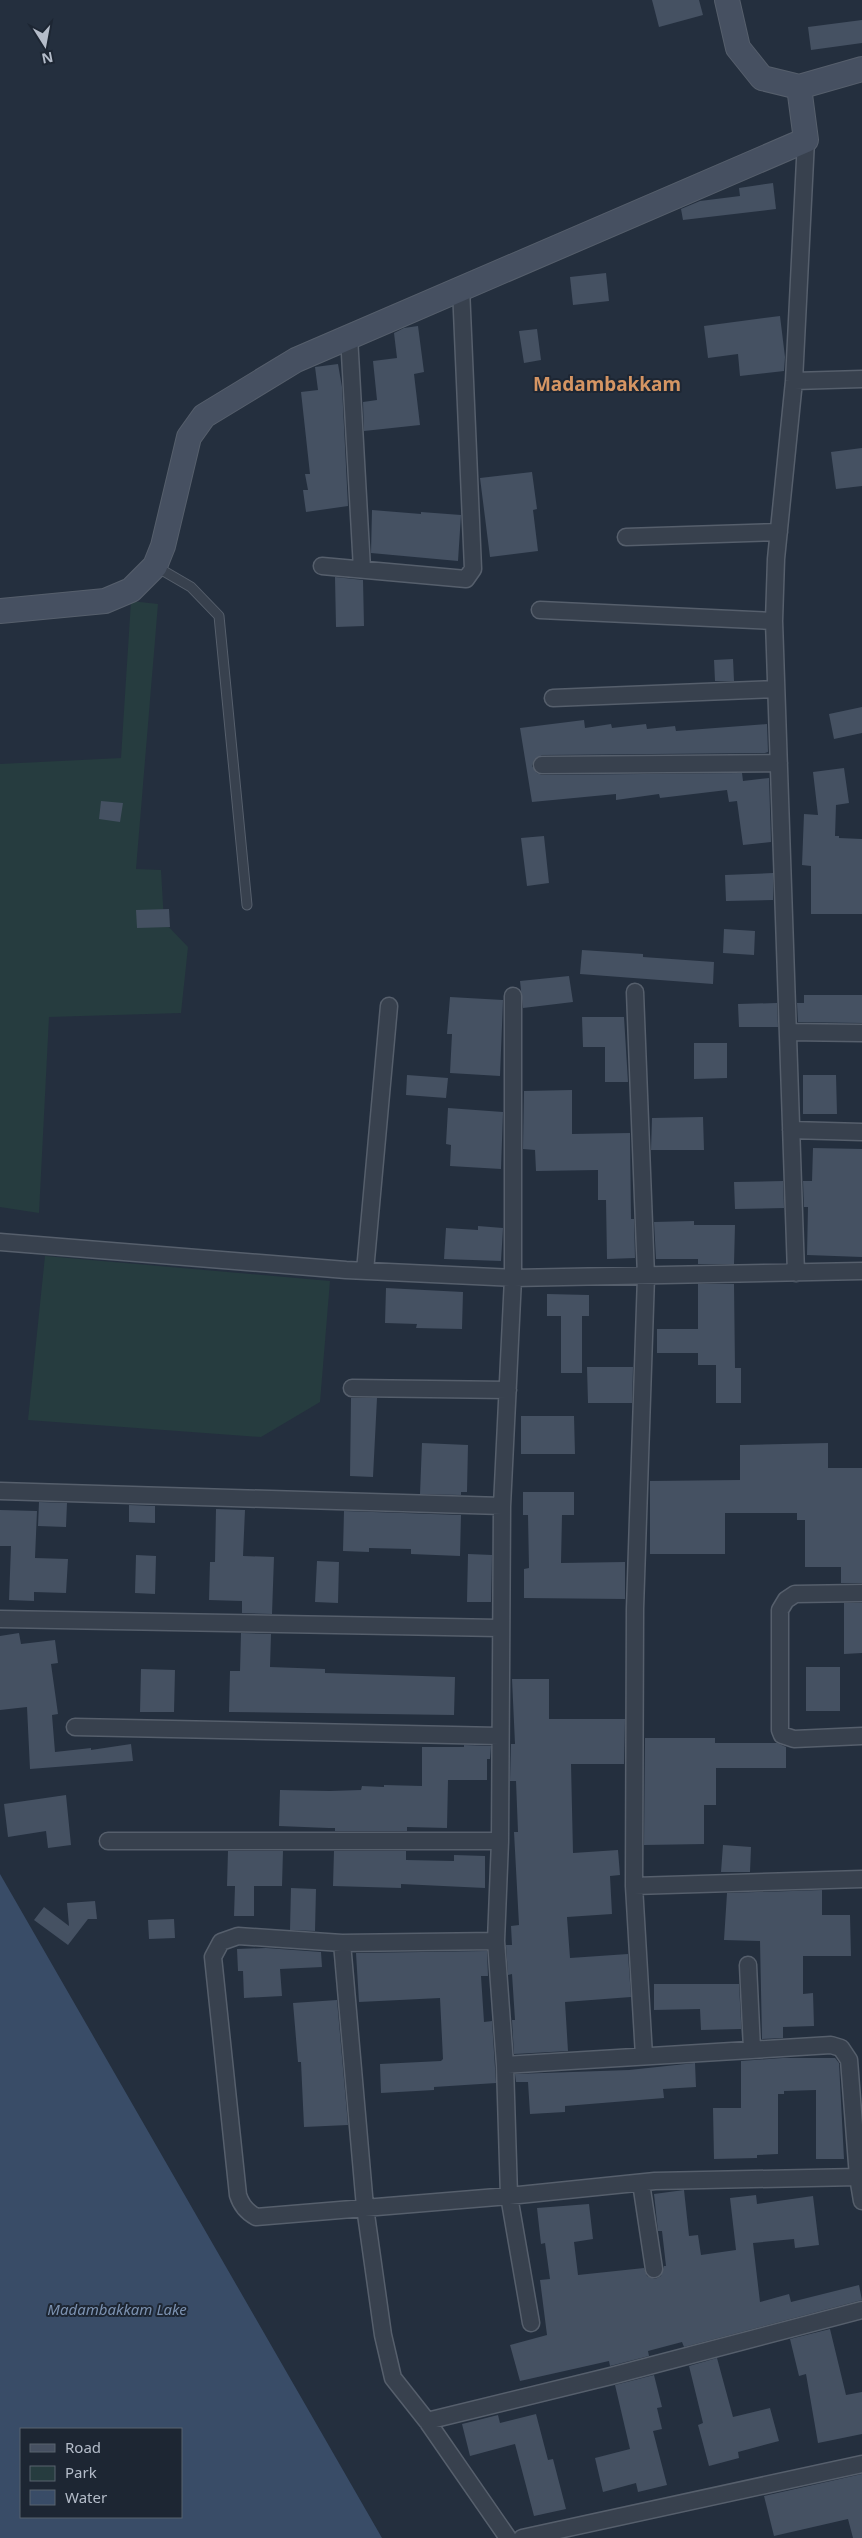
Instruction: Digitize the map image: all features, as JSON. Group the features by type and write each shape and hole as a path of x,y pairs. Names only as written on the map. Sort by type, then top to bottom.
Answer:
{"street":[{"path":"727,0 738,48 750,66 762,78 799,87 862,69"},
{"path":"796,1273 774,621 779,532 794,381 806,140 799,87"},
{"path":"0,611 105,601 131,590 155,566 163,546 189,437 204,416 296,360 806,140"},
{"path":"322,566 466,579 473,569 461,288"},
{"path":"349,336 362,569"},
{"path":"794,381 862,378"},
{"path":"626,537 779,532"},
{"path":"540,610 774,621"},
{"path":"553,698 776,689"},
{"path":"542,765 779,763"},
{"path":"635,992 646,1276 636,1609 634,1886 644,2056"},
{"path":"512,996 513,1278 502,1506 499,1736 500,1841 496,1941 505,2065 509,2196 531,2323"},
{"path":"366,1271 389,1006"},
{"path":"788,1032 862,1033"},
{"path":"792,1130 862,1132"},
{"path":"0,1242 366,1271 513,1278 862,1271"},
{"path":"352,1388 508,1390"},
{"path":"0,1491 502,1506"},
{"path":"862,1593 796,1594 786,1600 780,1610 780,1730 782,1735 794,1739 862,1736"},
{"path":"0,1619 500,1628"},
{"path":"75,1726 499,1736"},
{"path":"108,1841 500,1841"},
{"path":"634,1886 862,1879"},
{"path":"496,1941 342,1943 238,1936 221,1942 213,1957 240,2203 250,2214 256,2217 509,2196 642,2182 860,2177"},
{"path":"342,1943 365,2207 384,2335 393,2378 427,2421 508,2538"},
{"path":"748,1965 752,2049"},
{"path":"505,2065 752,2049 831,2046 841,2048 847,2054 862,2202"},
{"path":"642,2182 654,2269"},
{"path":"427,2421 611,2376 862,2310"},
{"path":"522,2538 862,2464"}],"lane":[{"path":"155,566 191,587 219,616 247,906"}],"green space":[{"path":"131,601 158,604 136,869 161,870 164,922 188,947 181,1013 49,1017 39,1213 0,1207 0,764 121,758"},
{"path":"45,1256 330,1281 320,1402 261,1437 28,1420"}],"water":[{"name":"Madambakkam Lake","path":"0,1874 382,2538 0,2538"}],"building":[{"path":"652,0 699,0 703,15 659,27"},
{"path":"862,20 862,43 811,50 808,27"},
{"path":"773,183 776,209 683,220 681,209 700,201 740,196 739,188"},
{"path":"606,273 609,301 573,305 570,277"},
{"path":"780,316 785,357 784,371 740,376 738,354 708,358 704,326"},
{"path":"418,326 424,372 414,374 420,425 364,431 363,402 377,400 373,361 397,358 394,333 404,328"},
{"path":"537,329 541,360 524,363 519,331"},
{"path":"338,364 342,387 348,506 306,512 303,490 308,490 305,474 310,474 301,392 318,390 315,367"},
{"path":"862,448 862,486 836,489 831,452"},
{"path":"532,472 537,509 533,510 538,551 490,557 480,478"},
{"path":"372,510 461,515 458,561 371,553"},
{"path":"335,577 363,580 364,626 336,627"},
{"path":"733,659 734,681 715,681 714,660"},
{"path":"862,707 862,733 834,739 829,714"},
{"path":"584,720 585,728 611,724 612,728 646,724 647,729 675,726 676,731 767,724 768,752 765,753 542,755 534,760 532,766 537,773 542,775 742,773 743,781 769,778 771,842 743,845 737,801 729,802 727,790 660,798 659,794 616,800 616,794 532,802 520,728"},
{"path":"844,768 849,803 836,805 835,836 839,836 839,838 862,839 862,914 811,914 811,866 802,865 804,814 818,815 813,772"},
{"path":"101,801 123,803 120,822 99,819"},
{"path":"544,836 549,883 527,886 521,838"},
{"path":"773,873 773,900 726,901 725,875"},
{"path":"169,909 170,927 137,928 136,910"},
{"path":"724,929 755,931 754,955 723,953"},
{"path":"582,950 643,954 643,957 714,962 713,984 580,974"},
{"path":"569,976 573,1002 523,1008 520,981"},
{"path":"804,995 862,995 862,1023 798,1022 797,1003 804,1003"},
{"path":"450,997 503,1000 500,1076 450,1073 452,1034 447,1034"},
{"path":"777,1003 778,1027 739,1027 738,1004"},
{"path":"582,1017 624,1017 628,1082 605,1082 605,1047 583,1047"},
{"path":"694,1043 727,1043 727,1078 694,1079"},
{"path":"407,1075 448,1078 446,1098 406,1095"},
{"path":"803,1075 836,1075 837,1114 803,1114"},
{"path":"572,1090 572,1134 630,1133 631,1219 634,1219 635,1258 607,1259 606,1200 598,1200 598,1170 536,1171 535,1150 523,1149 524,1091"},
{"path":"448,1108 503,1112 501,1169 450,1166 451,1145 446,1144"},
{"path":"703,1117 704,1150 651,1150 652,1118"},
{"path":"813,1148 862,1149 862,1257 807,1255 808,1207 804,1207 803,1181 812,1181"},
{"path":"783,1181 784,1208 735,1209 734,1182"},
{"path":"694,1221 694,1225 735,1225 734,1264 698,1264 698,1259 656,1259 654,1222"},
{"path":"478,1226 503,1228 501,1261 444,1259 446,1228 478,1230"},
{"path":"698,1284 734,1284 735,1368 741,1368 741,1403 716,1403 716,1365 698,1365 698,1353 657,1353 657,1329 698,1329"},
{"path":"386,1288 463,1292 462,1329 416,1328 417,1324 385,1323"},
{"path":"547,1294 589,1295 589,1316 582,1316 582,1373 561,1373 561,1316 547,1316"},
{"path":"587,1367 633,1367 632,1403 588,1403"},
{"path":"351,1398 377,1398 373,1477 350,1476"},
{"path":"521,1416 574,1416 575,1454 521,1454"},
{"path":"422,1443 468,1445 467,1492 461,1492 461,1495 420,1494"},
{"path":"828,1443 828,1468 862,1468 862,1583 841,1583 841,1567 805,1567 805,1520 797,1520 797,1513 725,1513 725,1554 650,1554 650,1481 740,1480 740,1445"},
{"path":"523,1492 574,1492 574,1515 562,1515 561,1563 625,1562 625,1599 524,1598 524,1569 529,1568 528,1515 523,1515"},
{"path":"39,1502 67,1503 66,1527 38,1526"},
{"path":"129,1505 155,1506 155,1523 129,1522"},
{"path":"216,1509 245,1510 243,1556 274,1557 272,1614 242,1613 242,1601 209,1600 210,1562 215,1562"},
{"path":"0,1510 37,1511 35,1558 68,1559 66,1593 34,1592 34,1601 9,1600 11,1546 0,1546"},
{"path":"344,1511 461,1515 460,1556 411,1554 411,1549 369,1548 369,1552 343,1551"},
{"path":"468,1554 492,1555 491,1602 467,1602"},
{"path":"136,1555 156,1556 155,1594 135,1593"},
{"path":"317,1561 339,1562 338,1603 315,1602"},
{"path":"844,1603 862,1603 862,1653 844,1654"},
{"path":"19,1633 21,1644 55,1640 58,1663 51,1664 58,1714 52,1715 55,1752 91,1748 91,1750 131,1744 133,1761 30,1769 27,1707 0,1710 0,1636"},
{"path":"241,1633 271,1634 270,1667 325,1669 325,1673 455,1677 454,1715 229,1712 230,1671 240,1671"},
{"path":"806,1667 840,1667 840,1711 806,1711"},
{"path":"141,1669 175,1670 174,1712 140,1712"},
{"path":"512,1679 549,1679 549,1719 625,1719 624,1764 571,1764 573,1853 618,1850 620,1875 610,1876 612,1914 567,1917 570,1958 628,1954 631,1997 565,2002 568,2051 514,2054 512,2020 515,2020 512,1974 508,1975 506,1945 512,1945 511,1926 519,1925 514,1832 518,1832 516,1781 510,1781 511,1744 515,1744"},
{"path":"645,1738 715,1738 715,1743 777,1743 786,1747 786,1768 716,1768 716,1805 704,1805 704,1844 644,1845"},
{"path":"464,1745 491,1746 490,1759 487,1759 487,1780 448,1780 447,1828 407,1827 407,1831 335,1831 335,1828 279,1826 280,1790 330,1791 361,1790 362,1786 422,1786 422,1747 464,1747"},
{"path":"66,1795 71,1845 48,1848 46,1831 8,1837 4,1804"},
{"path":"723,1845 751,1847 750,1872 721,1872"},
{"path":"228,1851 283,1851 282,1886 254,1886 254,1916 234,1916 235,1886 227,1886"},
{"path":"334,1851 406,1851 406,1860 454,1861 454,1855 485,1856 485,1888 401,1884 401,1888 333,1886"},
{"path":"291,1888 316,1889 315,1931 290,1930"},
{"path":"822,1890 822,1915 850,1915 851,1956 803,1956 803,1994 813,1993 814,2026 783,2027 783,2038 762,2039 760,1941 724,1940 727,1893"},
{"path":"95,1901 97,1919 88,1919 68,1945 34,1920 44,1907 69,1926 67,1903"},
{"path":"174,1919 175,1938 149,1939 148,1920"},
{"path":"266,1948 321,1952 322,1967 280,1969 282,1996 244,1998 243,1971 238,1971 237,1949"},
{"path":"487,1951 488,1976 481,1976 484,2022 492,2021 496,2083 434,2087 434,2090 381,2093 380,2064 441,2061 443,2059 440,1998 359,2002 356,1953"},
{"path":"654,1984 739,1984 742,2040 741,2029 701,2030 700,2009 654,2010"},
{"path":"337,2000 348,2125 304,2127 301,2062 298,2062 293,2003"},
{"path":"783,2058 835,2058 839,2063 844,2159 816,2159 816,2090 784,2091 784,2094 778,2094 778,2154 757,2155 757,2158 714,2159 713,2108 741,2108 741,2061"},
{"path":"695,2063 696,2087 663,2089 664,2098 565,2106 565,2112 530,2114 528,2082 516,2082 515,2074 629,2070"},
{"path":"684,2190 689,2236 698,2235 701,2255 736,2250 730,2198 756,2195 757,2204 813,2196 819,2245 795,2248 794,2239 753,2243 760,2302 789,2294 791,2302 859,2285 862,2300 684,2347 682,2342 648,2351 649,2356 610,2366 609,2361 520,2381 510,2345 547,2335 540,2280 550,2279 545,2243 541,2244 537,2208 589,2204 593,2239 574,2242 578,2275 644,2268 647,2276 655,2279 661,2276 664,2266 666,2266 662,2231 658,2231 654,2194"},
{"path":"830,2329 846,2395 862,2392 862,2434 818,2443 806,2374 799,2376 790,2339"},
{"path":"717,2358 733,2417 770,2408 779,2441 738,2452 739,2458 709,2466 698,2425 703,2423 689,2366"},
{"path":"654,2375 662,2407 657,2408 662,2429 653,2431 667,2485 638,2492 636,2483 603,2492 595,2458 630,2449 615,2385"},
{"path":"536,2414 548,2460 553,2459 566,2509 534,2516 515,2444 470,2456 462,2424 498,2415 500,2423"},
{"path":"862,2474 862,2538 853,2538 848,2519 774,2536 764,2496"}],"district":[{"name":"Madambakkam","path":"607,384"}]}
